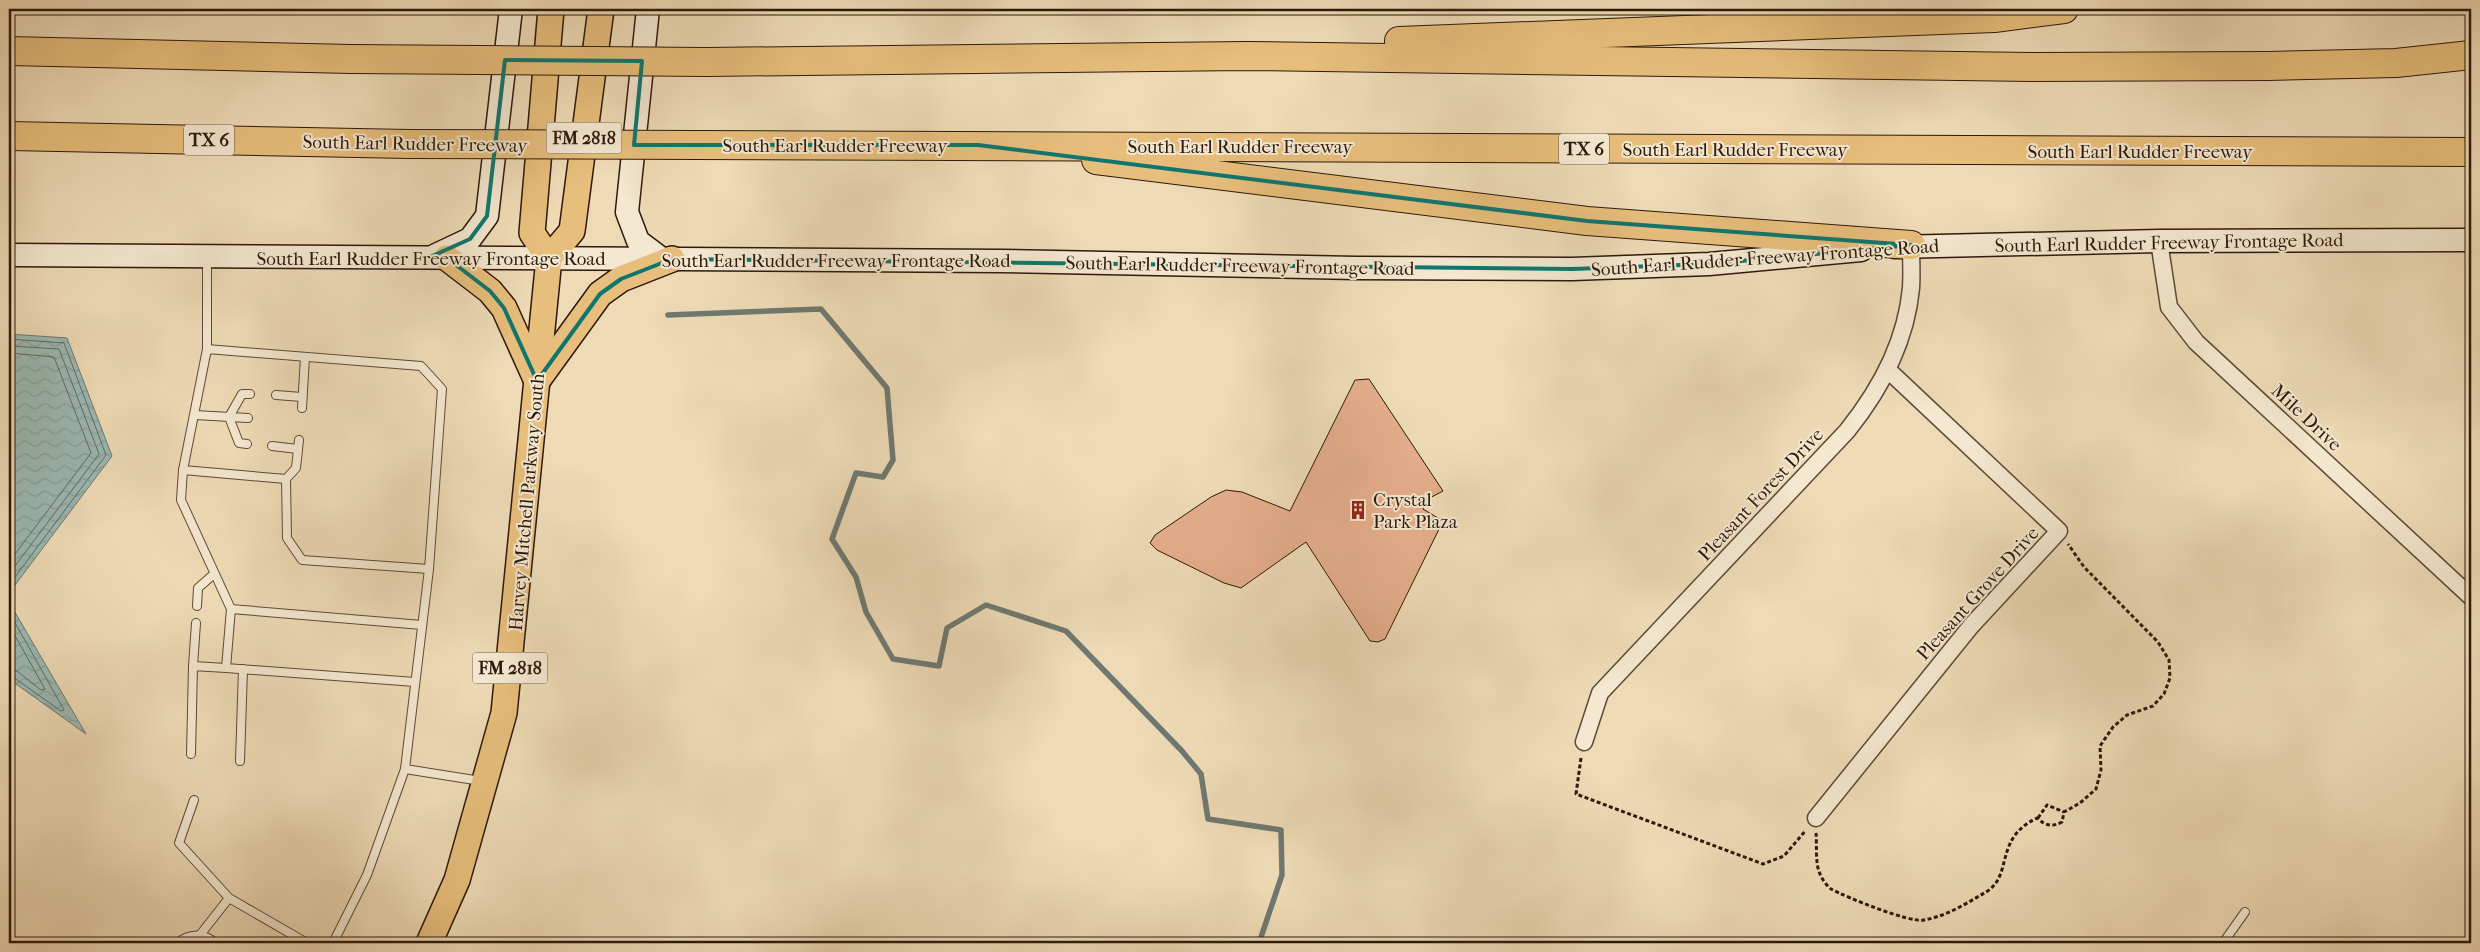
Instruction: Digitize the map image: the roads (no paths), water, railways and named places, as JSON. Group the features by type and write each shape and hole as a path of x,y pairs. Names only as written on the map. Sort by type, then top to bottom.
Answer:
{"highway":[{"path":"1246,56 1320,44 1994,18 2064,9"},
{"path":"9,51 351,59 706,62 1246,56 2031,67 2396,64 2471,55"},
{"name":"South Earl Rudder Freeway","path":"9,136 409,144 2471,152"},
{"path":"978,145 1587,221 1911,245"}],"main road":[{"path":"511,9 487,216 470,238 438,258 490,291 504,308 537,381 600,294 621,279 667,259"},
{"name":"FM 2818","path":"551,9 532,233 549,258 572,231 601,9"},
{"path":"648,9 627,212 638,241 667,259"},
{"name":"South Earl Rudder Freeway Frontage Road","path":"9,255 991,261 1346,268 1572,269 1709,264 1911,245 2159,241 2471,240"},
{"name":"Harvey Mitchell Parkway South","path":"429,943 457,880 504,714 549,258"}],"street":[{"name":"Mile Drive","path":"2159,241 2169,307 2196,342 2471,597"},
{"name":"Pleasant Forest Drive","path":"1584,742 1600,693 1847,431 1868,404 1888,370 1906,318 1911,288 1911,245"},
{"name":"Pleasant Grove Drive","path":"1816,818 1971,626 2059,531 1888,370"}],"lane":[{"path":"207,257 207,349 184,470 181,500 231,609 226,668"},
{"path":"207,349 421,366 442,388 429,569 404,768 367,875 333,943"},
{"path":"302,408 305,357"},
{"path":"229,417 242,394 250,394"},
{"path":"276,395 302,397"},
{"path":"194,415 248,418"},
{"path":"229,417 239,443 247,444"},
{"path":"299,440 296,468 286,479 287,538 302,560 429,569"},
{"path":"272,446 298,449"},
{"path":"184,470 286,479"},
{"path":"197,606 198,588 214,574"},
{"path":"231,609 422,625"},
{"path":"191,754 196,624"},
{"path":"193,666 415,682"},
{"path":"240,761 243,669"},
{"path":"404,768 486,782"},
{"path":"194,800 179,843 229,898 307,943"},
{"path":"177,943 200,935 229,898"},
{"path":"2223,943 2245,912"},
{"path":"200,935 210,938 215,943"}],"water":[{"path":"9,334 67,338 112,456 9,593"},
{"path":"9,602 86,734 9,679"}],"waterway":[{"path":"668,315 821,309 887,388 893,460 883,477 856,473 832,539 856,577 866,612 893,659 939,666 947,628 986,605 1066,631 1182,751 1201,774 1208,819 1281,830 1282,875 1259,943"}],"place":[{"name":"Crystal Park Plaza","path":"1358,510"}]}
